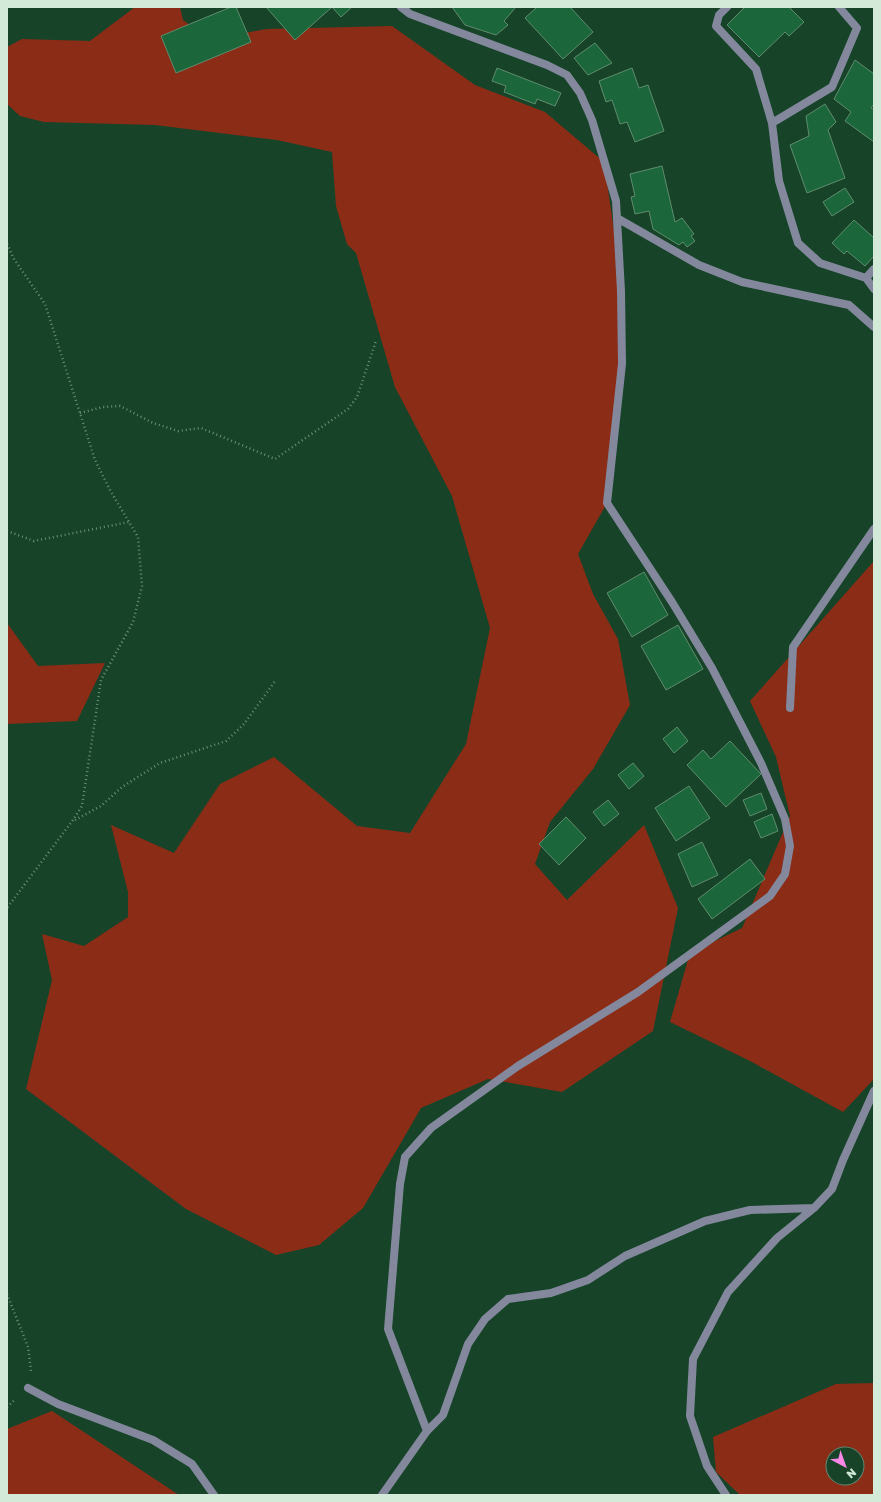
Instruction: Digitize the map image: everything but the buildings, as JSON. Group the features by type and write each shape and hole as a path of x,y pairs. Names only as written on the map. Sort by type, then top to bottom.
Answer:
{"street":[{"path":"401,7 410,14 547,65 567,75 580,93 592,120 616,201 621,291 622,364 607,503 672,602 704,655 761,763 785,819 790,846 785,874 770,896 638,992 518,1066 431,1128 406,1157 400,1184 388,1329 427,1431"},
{"path":"727,7 719,15 716,26 756,70 772,123 779,182 798,243 820,263 866,278 874,289"},
{"path":"772,123 832,87 857,28 840,7"},
{"path":"617,218 699,265 742,282 849,305 874,327"},
{"path":"866,278 874,269"},
{"path":"790,708 793,647 874,529"},
{"path":"726,1495 707,1466 690,1416 693,1359 728,1292 777,1238 814,1208 832,1188 846,1153 874,1092"},
{"path":"384,1494 427,1431 443,1416 468,1344 485,1319 508,1299 551,1292 588,1280 625,1256 705,1222 750,1210 814,1208"},
{"path":"28,1388 58,1404 153,1440 192,1464 214,1495"}],"path":[{"path":"7,244 14,259 45,304 95,460 111,492 138,537 142,586 134,622 101,680 82,806 7,908"},
{"path":"80,412 103,407 120,406 153,423 178,431 201,428 275,459 348,408 357,397 376,341"},
{"path":"7,531 34,541 129,522"},
{"path":"73,820 101,806 122,787 160,763 226,740 244,724 276,680"},
{"path":"7,1294 28,1347 31,1376 28,1388"}],"shaded area":[{"path":"135,7 180,7 183,20 209,39 267,29 392,26 475,85 545,112 604,162 620,271 618,379 607,503 578,554 593,594 618,639 630,705 593,769 550,822 535,864 567,900 644,825 678,908 653,1031 562,1092 488,1079 421,1108 363,1208 319,1245 276,1255 186,1209 26,1089 52,980 42,934 84,946 128,917 128,892 111,825 174,853 220,784 274,757 357,826 410,833 466,744 490,628 452,496 395,387 356,253 347,244 336,206 332,152 277,140 155,125 44,122 20,116 7,104 7,47 22,39 90,41"},
{"path":"874,561 874,1079 843,1112 750,1061 670,1022 690,953 742,928 790,816 776,757 750,701"},
{"path":"7,623 38,666 105,663 77,721 7,724"},
{"path":"874,1383 874,1495 740,1495 716,1472 713,1437 836,1384"},
{"path":"52,1411 179,1495 7,1495 7,1429"}]}
